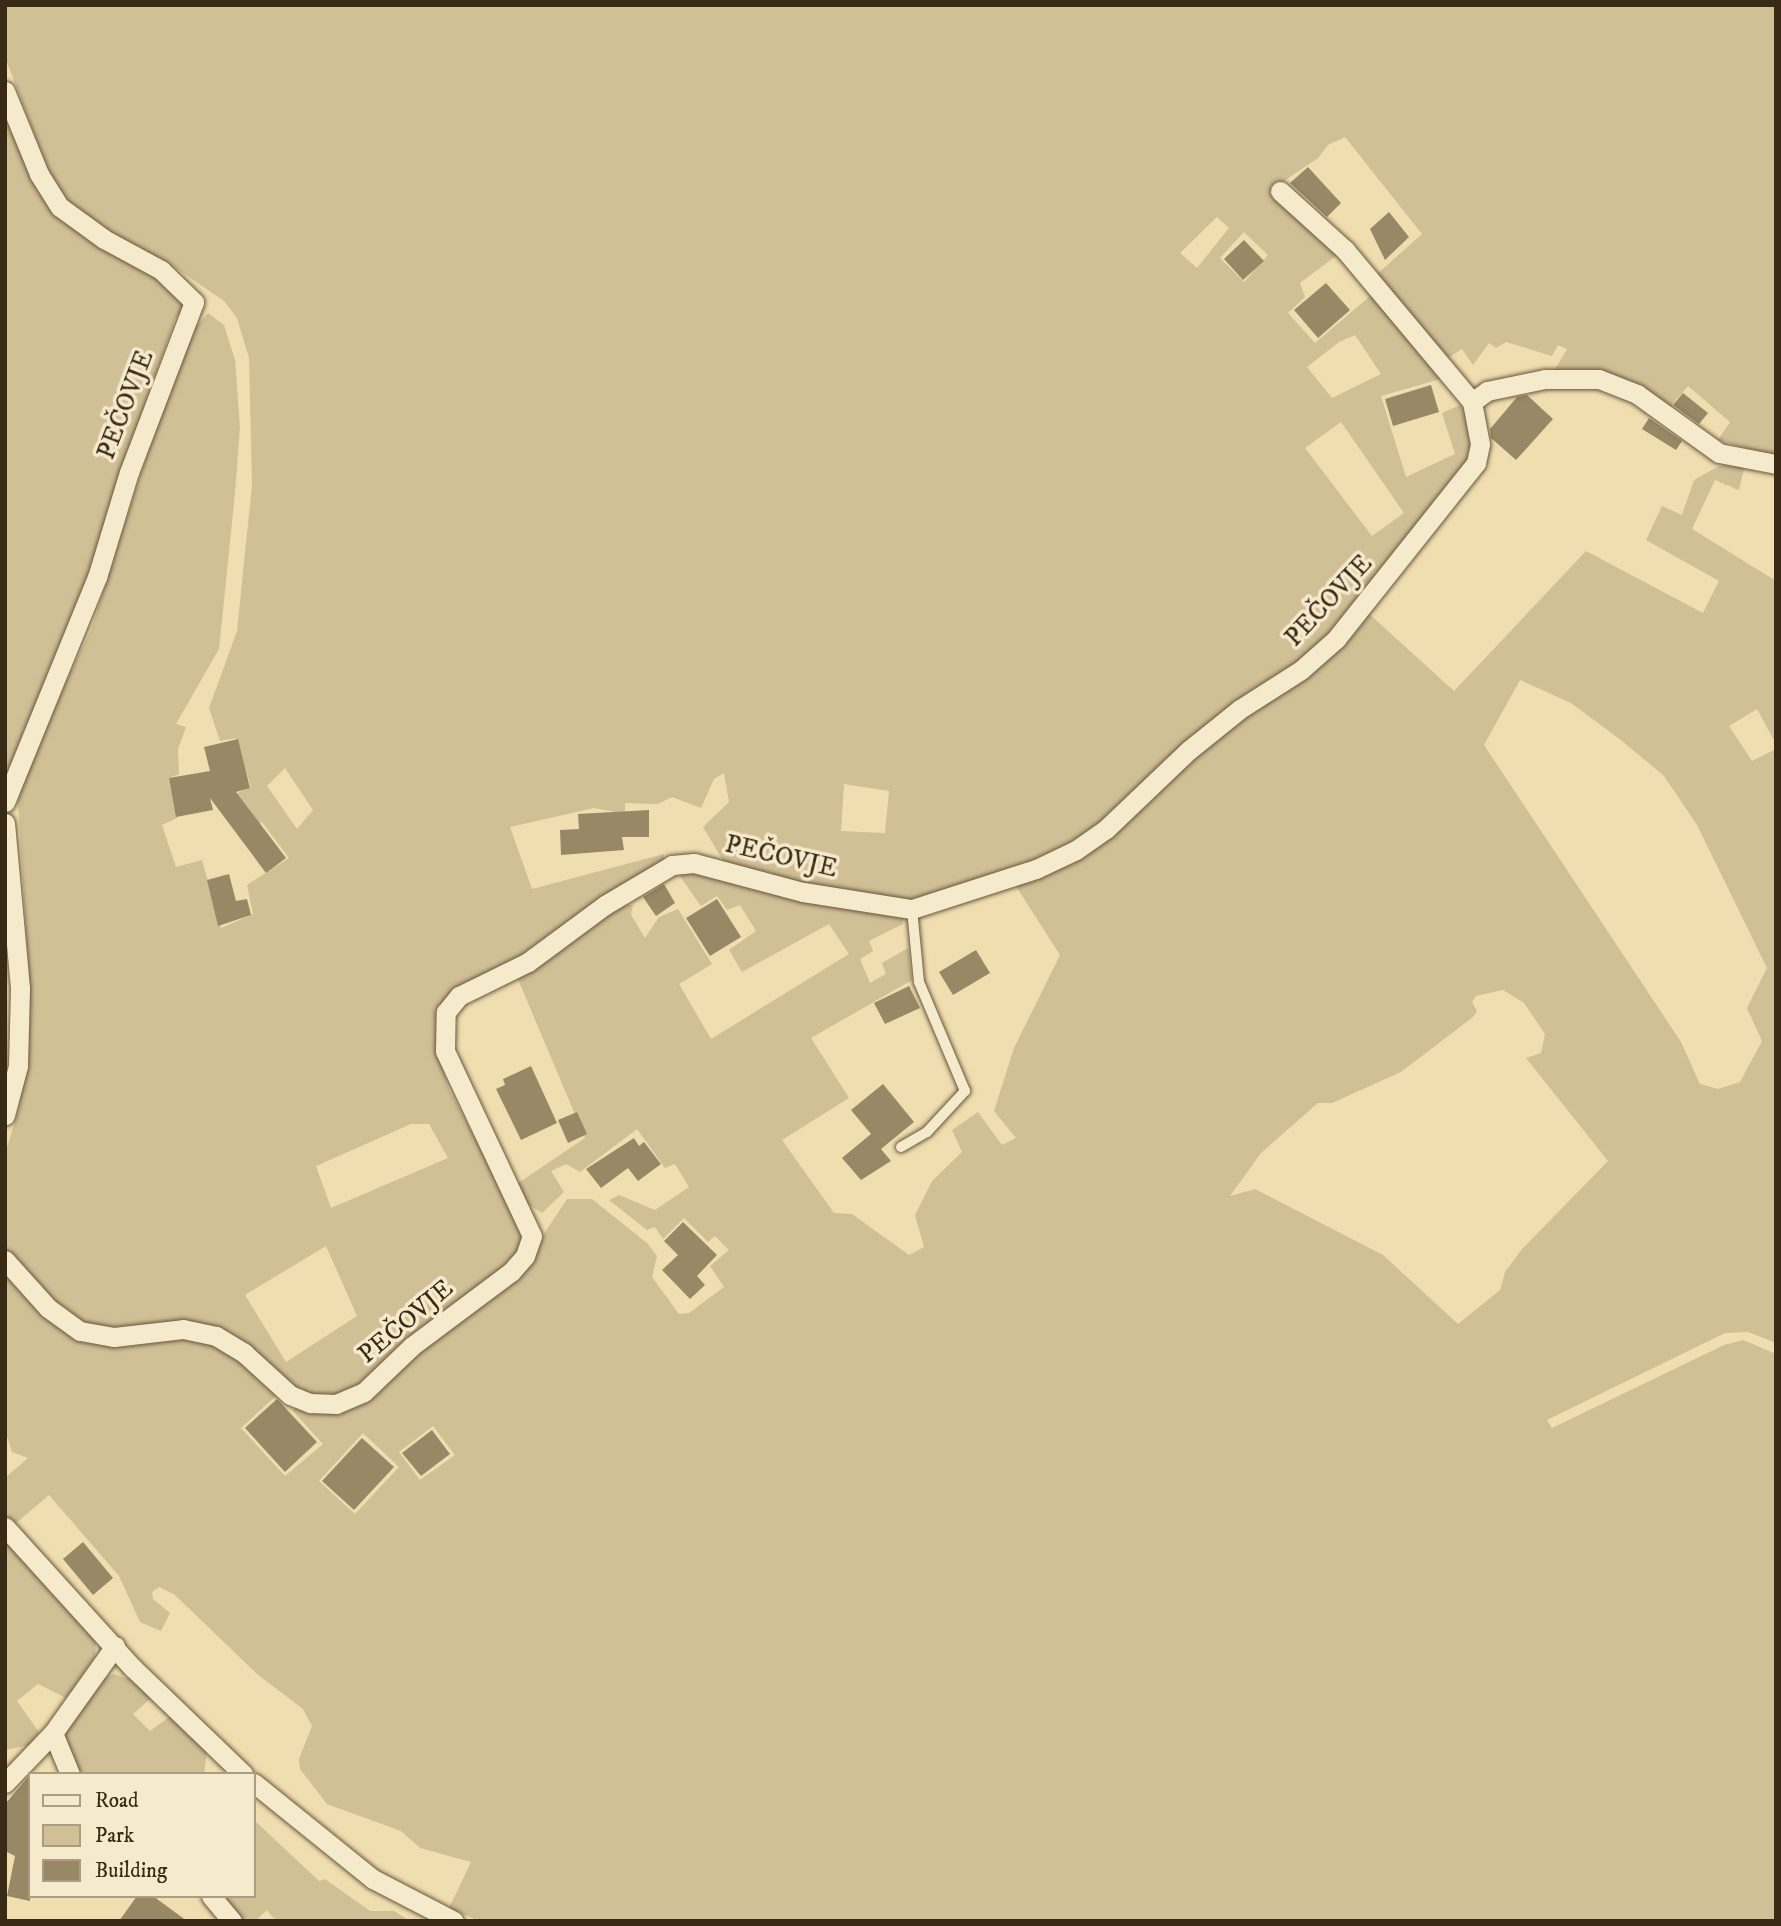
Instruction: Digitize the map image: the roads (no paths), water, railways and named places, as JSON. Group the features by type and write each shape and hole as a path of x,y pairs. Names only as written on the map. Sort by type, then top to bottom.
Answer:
{"street":[{"name":"PEČOVJE","path":"5,91 39,174 60,206 104,239 162,270 194,302 129,472 92,589 5,802"},
{"path":"1280,191 1345,250 1472,402 1487,391 1545,379 1599,379 1637,394 1719,453 1776,464"},
{"name":"PEČOVJE","path":"5,1260 48,1308 80,1331 114,1337 183,1329 216,1336 244,1353 290,1395 310,1403 336,1404 364,1392 422,1337 511,1272 525,1256 532,1236 461,1093 445,1051 446,1012 459,996 528,962 605,905 672,865 694,863 803,892 912,909 1036,869 1076,850 1106,829 1189,750 1240,709 1301,670 1336,639 1476,463 1480,444 1472,402"},
{"path":"5,823 18,1066 5,1115"},
{"path":"5,1527 115,1646 241,1772"},
{"path":"5,1783 53,1733 115,1646"},
{"path":"53,1733 69,1772"},
{"path":"256,1785 373,1879 454,1921"},
{"path":"213,1898 232,1921"}],"lane":[{"path":"901,1147 927,1132 965,1090 919,982 912,909"}]}
